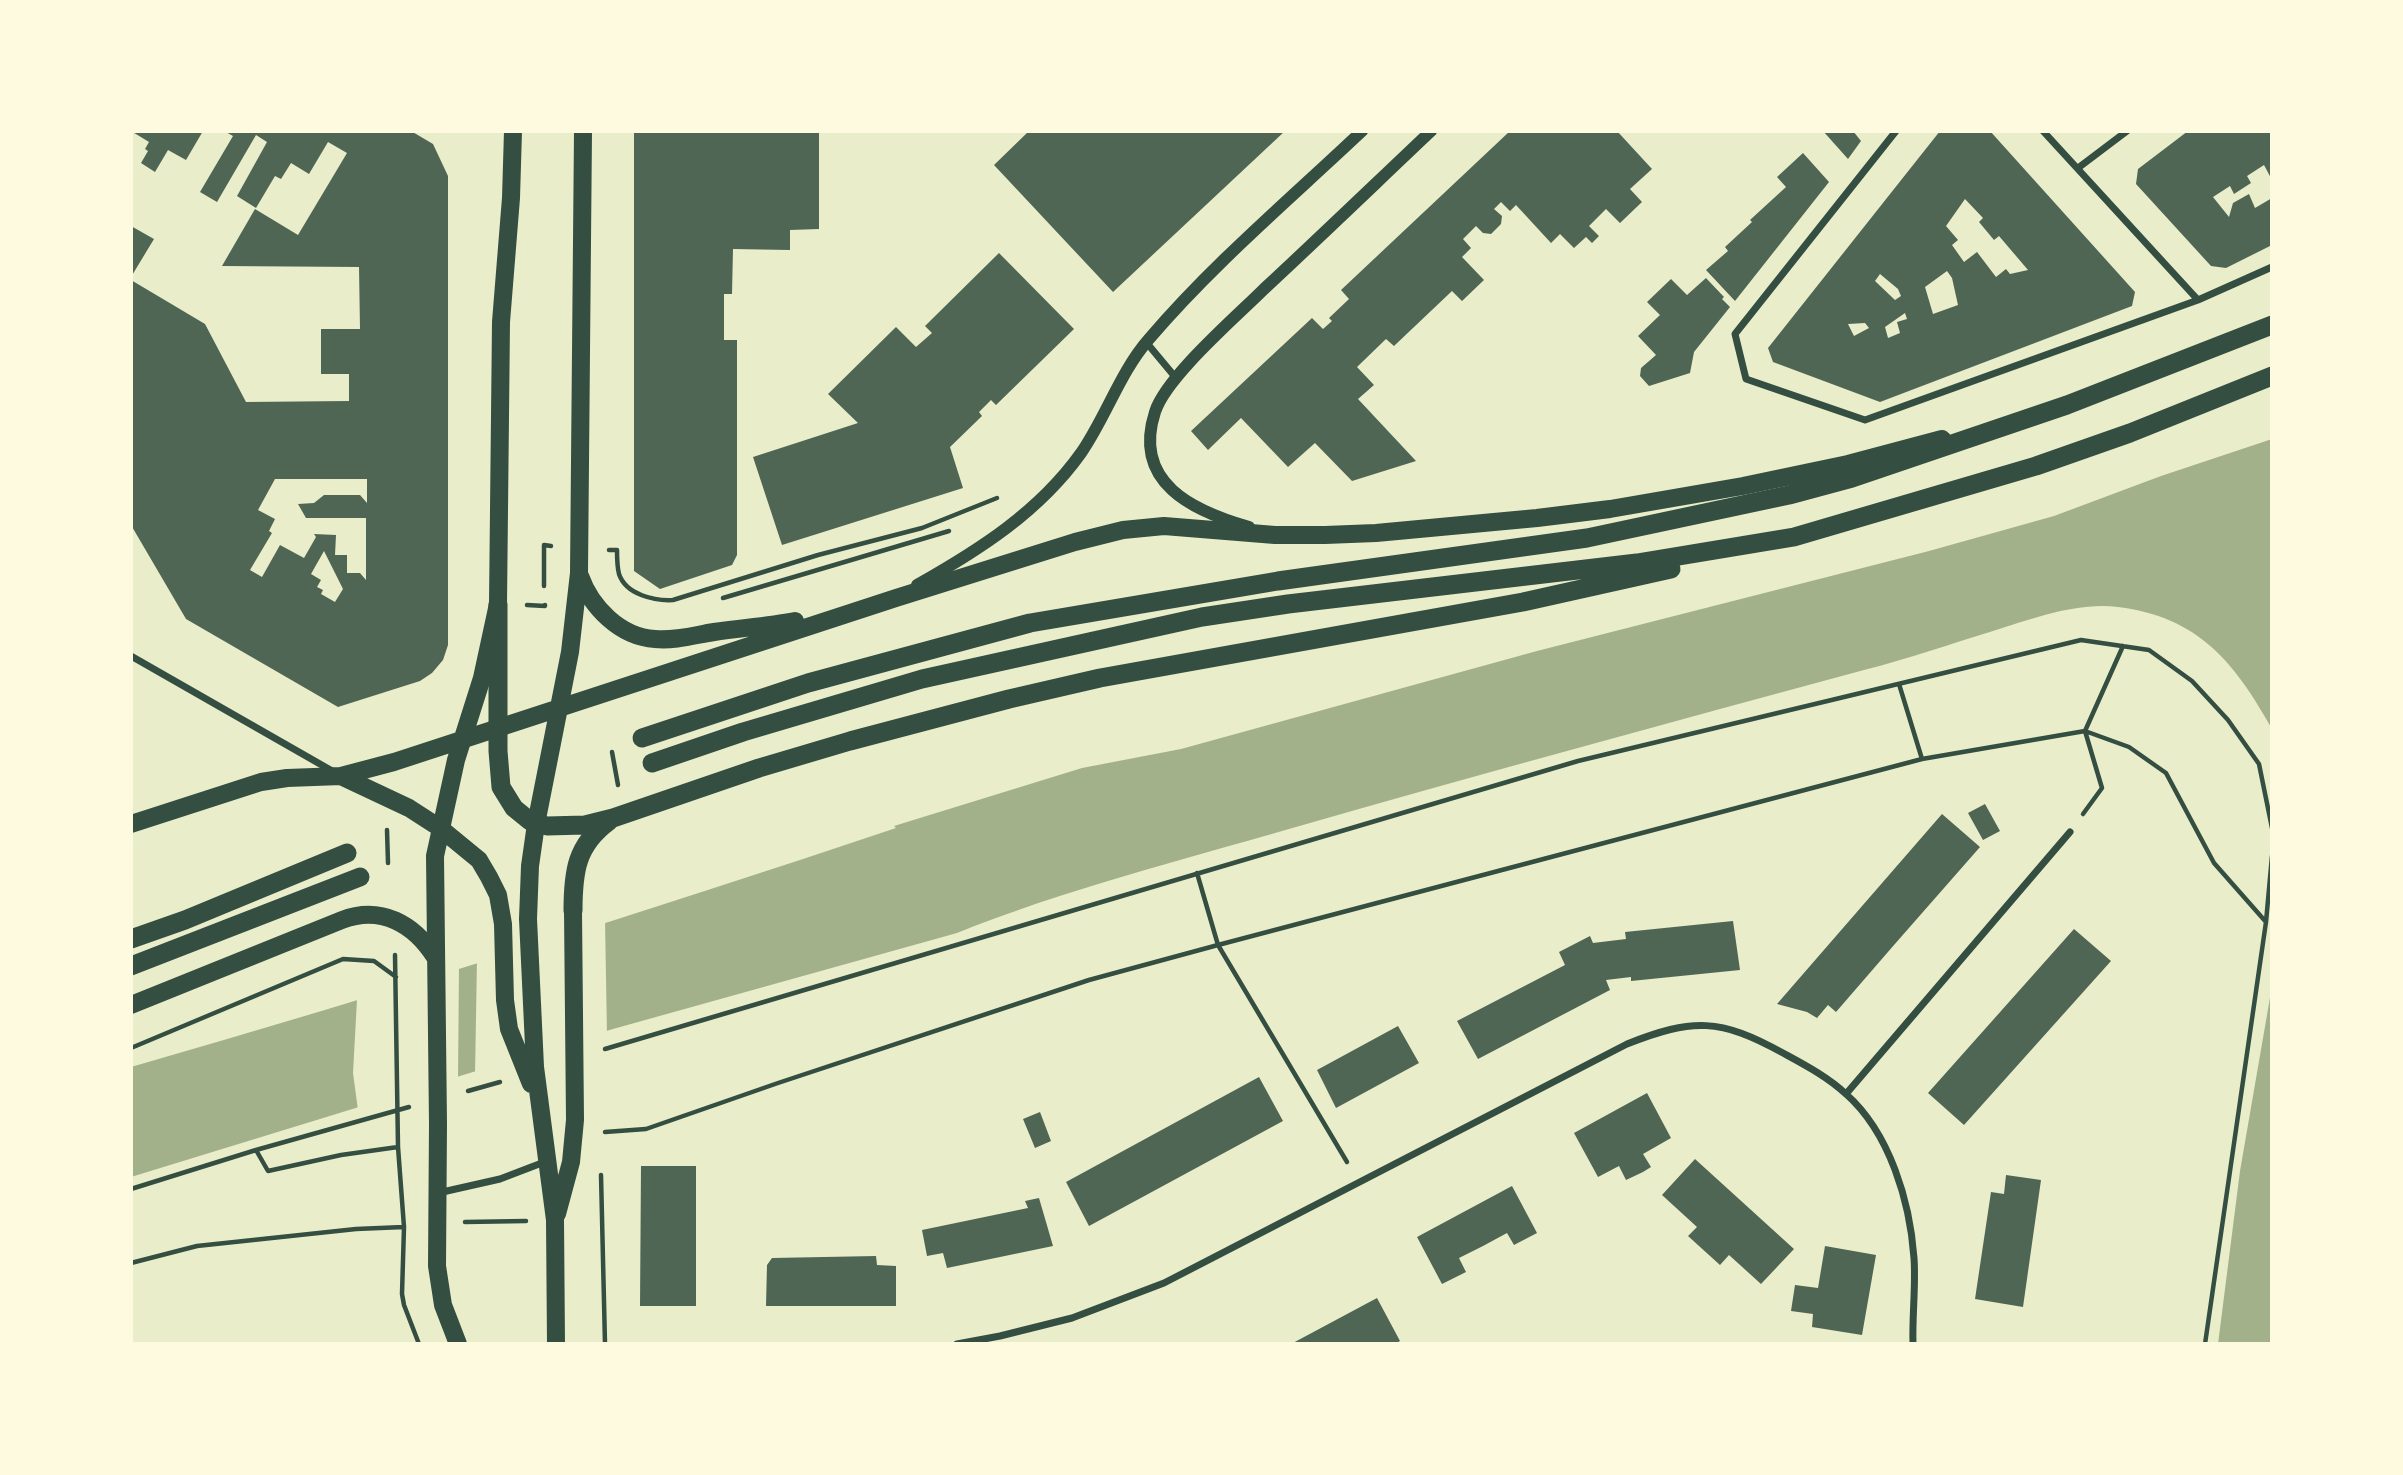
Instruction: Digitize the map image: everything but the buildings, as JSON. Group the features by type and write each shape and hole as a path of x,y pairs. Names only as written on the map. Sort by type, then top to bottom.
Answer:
{"highway":[{"path":"642,738 808,683 1030,623 1278,581 1587,538 1789,495 1852,478 2067,405 2272,325"},
{"path":"498,604 498,771 501,787 522,817 536,824 584,825 613,818 772,764 1009,699 1100,678 1522,602 1657,572 1794,537 1928,500 2036,466 2130,433 2272,376"},
{"path":"652,763 743,732 922,680 1202,617 1288,604 1637,563 1794,537"},
{"path":"573,911 573,885 579,857 590,838 613,818"},
{"path":"131,939 196,916 347,853"},
{"path":"131,967 360,877"}],"main road":[{"path":"458,1344 443,1305 438,1283 434,869 440,828 463,738 482,678 498,604 501,322 511,198 513,131"},
{"path":"556,1344 555,1220 534,1054 528,919 530,866 536,824 570,652 579,573 583,131"},
{"path":"131,824 261,782 341,776 394,762 850,612 1075,542 1123,530 1164,526 1275,535 1400,531 1622,507 1848,464 2067,405"},
{"path":"579,573 587,594 600,612 621,627 641,637 656,640 745,630 850,612"},
{"path":"341,776 409,808 440,828 479,860 498,895 503,924 505,1000 509,1029 541,1105"},
{"path":"555,1220 571,1162 575,1099 573,911"},
{"path":"131,1005 362,914 380,915 403,924 418,934 435,957"}],"street":[{"path":"896,598 951,567 996,537 1026,514 1054,487 1082,452 1146,342 1190,293 1362,131"},
{"path":"1275,535 1214,516 1192,506 1174,492 1160,477 1152,457 1150,432 1155,411 1176,378 1224,328 1431,131"},
{"path":"1896,131 1735,334 1746,379 1865,420 2198,300 2272,267"},
{"path":"2043,131 2198,300"},
{"path":"2078,168 2127,131"},
{"path":"1146,342 1176,378"},
{"path":"131,656 341,776"},
{"path":"1846,1094 2070,832"},
{"path":"957,1344 1072,1318 1164,1283 1627,1044 1676,1027 1696,1024 1720,1026 1744,1034 1814,1070 1846,1094 1864,1113 1880,1137 1903,1198 1914,1261 1913,1344"},
{"path":"437,1193 500,1179 548,1161"}],"path":[{"path":"605,560 604,550 617,550 620,576 634,590 658,600 673,600 818,555 922,528 1005,494"},
{"path":"710,601 955,529"},
{"path":"498,604 545,607 544,545 579,548"},
{"path":"599,1051 1578,761 2081,640 2149,650 2192,681 2228,720 2259,764 2272,828"},
{"path":"2070,832 2102,788 2085,731 2123,646"},
{"path":"1899,684 1922,759"},
{"path":"601,1132 646,1129 1089,980 1218,945 1922,759 2085,731 2129,747 2166,773 2214,863 2269,922"},
{"path":"609,740 620,791"},
{"path":"2205,1344 2269,922 2272,856"},
{"path":"1197,873 1218,945 1359,1181"},
{"path":"131,1048 342,959 374,961 396,978 398,1147 404,1227 402,1282 404,1306 419,1344"},
{"path":"468,1091 507,1080"},
{"path":"131,1189 415,1105"},
{"path":"256,1150 268,1171 341,1155 398,1147"},
{"path":"601,1169 605,1344"},
{"path":"131,1263 197,1246 356,1229 555,1220"}],"shaded area":[{"path":"2272,439 2272,729 2244,683 2212,647 2193,633 2146,612 2102,606 2070,609 1880,666 1504,768 1122,877 1038,903 957,933 613,1029 131,1177 131,1067 515,952 896,828 894,826 1082,768 1181,749 1537,651 1929,551 2054,516"},
{"path":"2272,986 2272,1344 2218,1344 2240,1171"}],"pier":[{"path":"605,919 607,1035 475,1075 477,959"},
{"path":"459,965 458,1080 358,1110 353,1073 357,1000 367,994"}]}
